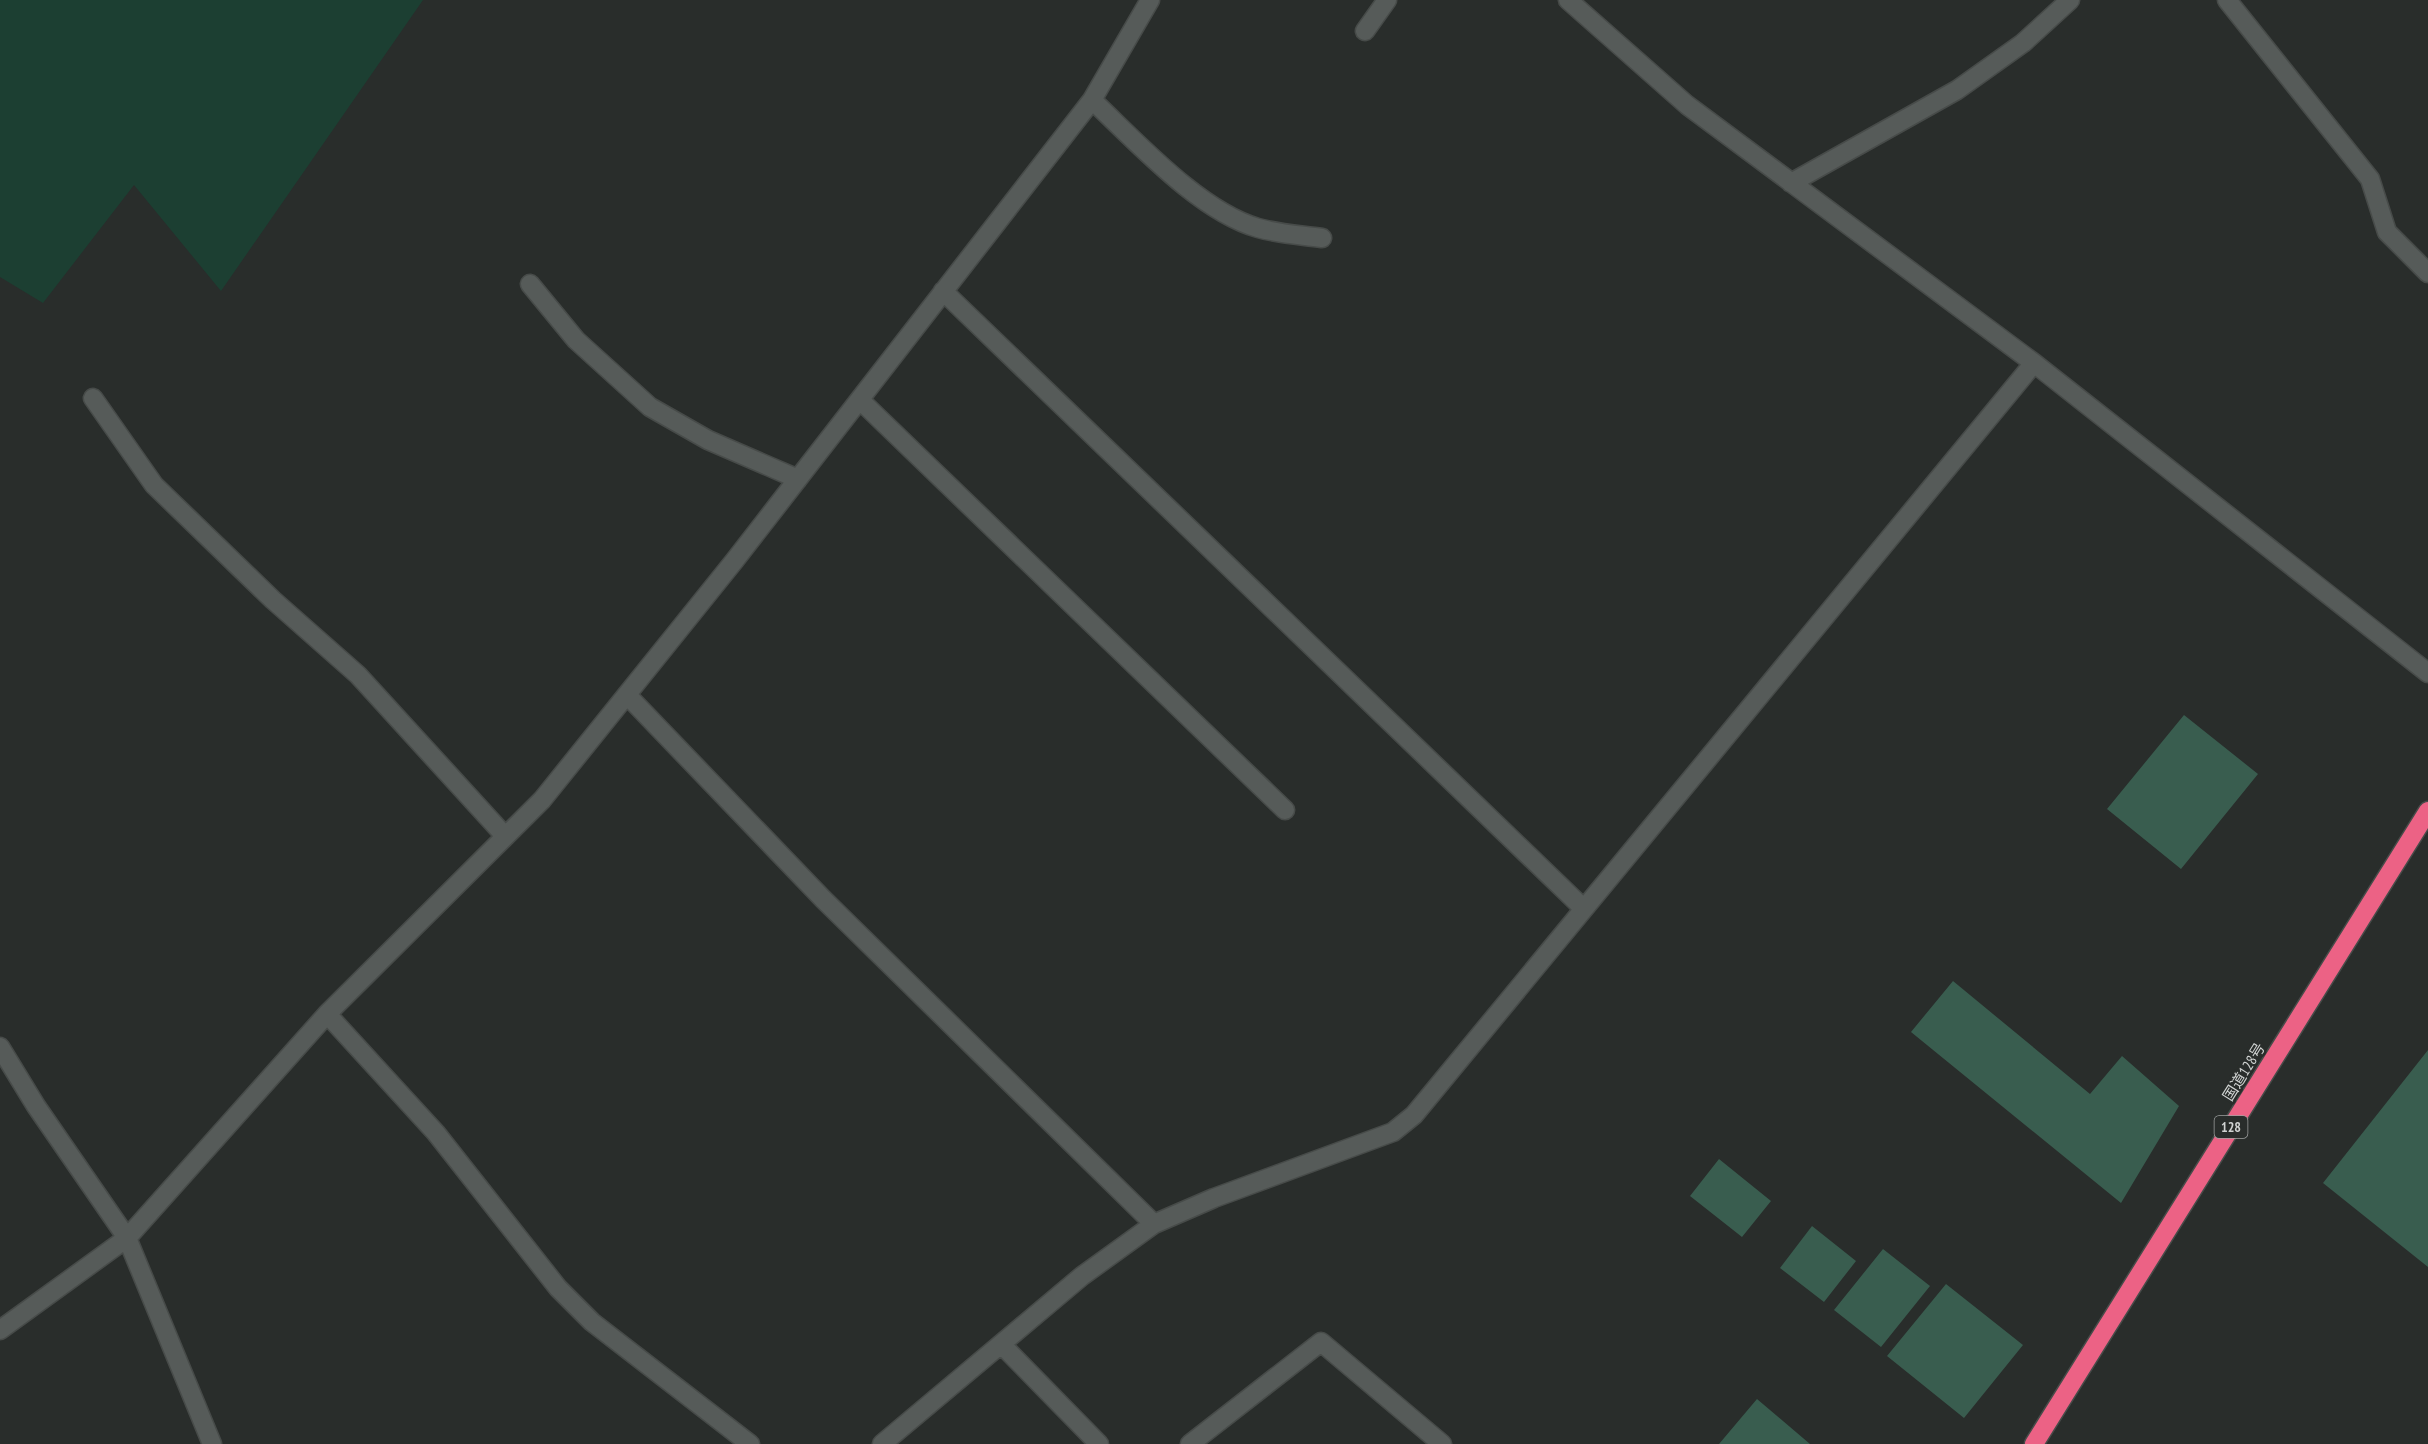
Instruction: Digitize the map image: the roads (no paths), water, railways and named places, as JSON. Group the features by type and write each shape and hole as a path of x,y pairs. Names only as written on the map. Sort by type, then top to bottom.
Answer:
{"highway":[{"name":"国道128号","path":"2034,1444 2428,811"}],"street":[{"path":"0,1330 127,1238 327,1014 542,800 798,479 1092,100 1150,0"},
{"path":"1365,31 1387,0"},
{"path":"1568,0 1688,105 2034,363 2428,673"},
{"path":"1791,183 1957,90 2023,44 2070,0"},
{"path":"2227,0 2370,179 2387,232 2428,273"},
{"path":"1092,100 1156,161 1214,207 1258,228 1322,238"},
{"path":"530,284 576,340 650,406 708,440 798,479"},
{"path":"943,291 1583,908"},
{"path":"882,1444 1082,1276 1154,1224 1214,1198 1393,1132 1414,1115 2034,363"},
{"path":"93,398 154,485 273,600 358,675 505,836"},
{"path":"860,400 1285,810"},
{"path":"627,695 823,898 1154,1224"},
{"path":"327,1014 436,1133 558,1288 592,1322 750,1444"},
{"path":"0,1047 36,1106 127,1238 212,1444"},
{"path":"1191,1444 1321,1342 1442,1444"},
{"path":"1001,1344 1099,1444"}]}
